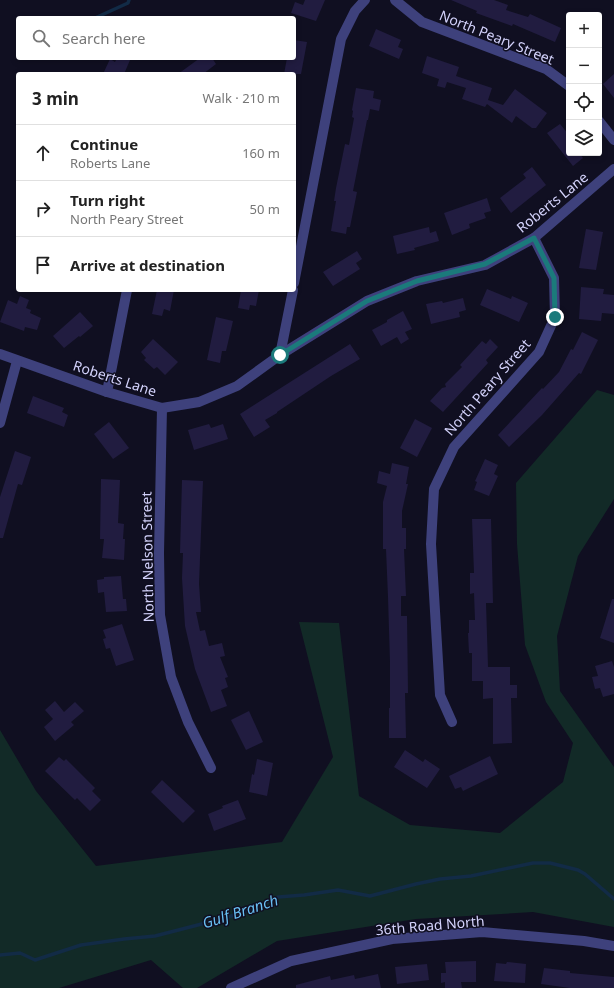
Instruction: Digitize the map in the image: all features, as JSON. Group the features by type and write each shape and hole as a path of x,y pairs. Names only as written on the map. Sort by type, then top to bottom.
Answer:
{"street":[{"path":"296,273 341,38 355,10 365,0"},
{"name":"North Peary Street","path":"395,0 422,22 546,68 566,84"},
{"path":"602,125 614,140"},
{"name":"Roberts Lane","path":"0,354 107,392 162,408 199,402 237,386 280,355 367,301 417,281 485,264 534,238 614,169"},
{"name":"North Peary Street","path":"452,722 440,695 431,544 434,489 454,447 539,352 555,317 554,278 534,238"},
{"path":"107,392 127,292"},
{"path":"280,355 293,292"},
{"path":"0,423 17,361"},
{"name":"North Nelson Street","path":"162,408 159,553 160,615 171,677 188,722 211,768"},
{"name":"36th Road North","path":"233,988 291,961 392,939 482,932 584,941 614,946"}],"green space":[{"path":"597,390 614,395 614,499 578,556 557,636 560,691 614,767 614,927 533,912 416,919 277,941 197,988 183,988 151,960 59,988 0,988 0,730 36,791 96,866 282,842 333,757 299,622 339,623 359,796 410,825 500,833 563,782 573,743 546,702 525,645 517,544 516,483"}],"building":[{"path":"305,0 325,0 316,21 291,13 295,2 303,5"},
{"path":"451,0 494,0 508,5 506,10 528,17 530,14 561,28 555,42 513,24 512,26 476,13 477,11"},
{"path":"376,29 401,40 398,47 403,49 399,59 369,46"},
{"path":"296,40 307,42 301,74 296,74 296,72 284,72 287,60 296,60"},
{"path":"427,56 459,67 456,76 492,88 488,100 503,105 515,89 547,113 536,128 532,128 516,116 512,123 487,104 485,107 462,99 466,88 447,82 445,88 437,86 439,79 422,73"},
{"path":"110,60 115,62 116,60 130,60 125,72 104,72"},
{"path":"197,60 213,60 216,64 206,72 181,72"},
{"path":"614,74 614,98 603,84"},
{"path":"356,88 374,91 373,98 381,100 379,111 370,109 367,120 353,191 357,192 350,227 347,227 346,234 331,231 336,201 334,201 336,188 345,144 349,145 354,118 352,117 352,110"},
{"path":"560,124 566,131 566,156 581,156 583,158 573,166 547,133"},
{"path":"532,167 546,185 511,213 500,198 526,178 523,174"},
{"path":"487,198 491,211 484,213 486,218 469,224 470,228 452,235 444,213"},
{"path":"429,227 430,233 436,231 439,241 414,248 415,250 397,254 393,236"},
{"path":"586,229 603,232 596,270 579,268"},
{"path":"357,251 362,259 356,263 360,269 333,286 323,272"},
{"path":"581,287 604,289 603,294 614,295 614,314 602,313 601,321 579,319"},
{"path":"487,289 511,299 512,296 528,303 519,322 480,305"},
{"path":"157,292 174,292 170,311 164,309 162,316 152,314"},
{"path":"241,292 259,292 256,306 250,305 249,310 238,308"},
{"path":"20,296 29,300 26,308 31,310 30,313 41,318 37,330 25,327 24,331 0,322 8,300 17,304"},
{"path":"463,298 466,310 459,312 460,317 431,324 426,304 442,301 443,303"},
{"path":"403,311 412,329 405,332 409,339 401,344 397,337 381,346 372,330"},
{"path":"80,312 93,326 64,348 53,336"},
{"path":"216,317 233,321 226,351 222,351 220,363 207,360"},
{"path":"582,332 598,340 581,374 579,373 542,415 509,447 498,435 559,372"},
{"path":"153,339 178,362 165,375 157,367 154,369 144,360 146,358 141,352"},
{"path":"490,339 498,347 486,360 488,363 443,412 430,401 442,388 446,387 445,384 462,367 460,365 482,341 486,344"},
{"path":"350,344 360,359 331,376 265,420 270,427 254,437 240,414"},
{"path":"33,396 64,408 62,412 68,415 64,427 27,413"},
{"path":"415,419 432,428 417,457 400,448"},
{"path":"109,422 129,448 113,459 94,434"},
{"path":"209,424 211,428 223,424 228,439 194,450 188,430"},
{"path":"15,451 31,457 22,485 18,484 3,538 0,538 0,497"},
{"path":"485,459 498,465 494,474 498,476 489,496 474,490 477,482 475,481"},
{"path":"392,463 409,467 406,484 408,484 402,511 402,528 406,528 406,549 404,549 406,596 401,596 401,616 407,616 408,693 405,693 406,738 389,738 390,662 388,597 386,549 383,549 383,502 387,486 377,483 379,471 390,474"},
{"path":"101,479 120,480 118,523 124,524 124,560 102,558 104,539 100,539"},
{"path":"182,480 203,481 199,584 201,612 196,612 200,631 205,630 209,646 222,643 225,656 220,657 228,677 225,678 228,687 221,690 227,706 211,712 195,669 185,626 182,578 183,553 180,553"},
{"path":"472,519 491,519 493,603 486,603 488,667 510,667 510,685 517,685 517,698 511,698 512,743 493,744 493,698 483,699 483,681 472,681 472,653 469,653 468,633 469,620 475,620 474,593 470,594 470,573 474,573"},
{"path":"121,576 123,599 126,599 127,611 106,612 104,592 98,593 97,580 104,579 104,577"},
{"path":"612,599 614,599 614,643 600,638"},
{"path":"122,624 134,660 116,666 110,648 106,649 103,639 106,638 103,630"},
{"path":"612,661 614,667 614,694 603,697 600,688 595,689 592,677 598,676 595,666"},
{"path":"55,701 64,712 75,702 84,711 71,722 74,725 55,741 44,727 53,719 45,710"},
{"path":"249,711 263,742 246,750 231,720"},
{"path":"405,750 423,762 425,759 440,769 427,788 394,767"},
{"path":"490,756 498,774 463,791 461,787 455,789 449,776"},
{"path":"59,757 64,761 66,759 95,788 92,791 101,800 90,811 77,798 75,800 45,771"},
{"path":"257,759 273,763 267,796 249,792 252,774 254,775"},
{"path":"162,780 195,811 183,823 151,792"},
{"path":"238,800 246,819 214,831 208,814 223,808 222,806"},
{"path":"476,961 476,982 461,982 462,988 445,988 445,982 441,983 441,973 446,973 445,962"},
{"path":"507,962 526,964 525,983 494,981 496,963 506,964"},
{"path":"427,964 429,980 397,984 395,967"},
{"path":"544,968 570,971 570,973 614,977 614,988 570,988 541,984"},
{"path":"378,974 381,988 296,988 296,985 330,976 331,980 354,975 355,979"}],"waterway":[{"path":"99,16 128,3 129,0"},
{"name":"Gulf Branch","path":"0,955 20,953 35,960 81,945 155,936 225,918 253,909 278,897 338,890 370,896 440,879 471,876 533,863 550,863 578,870 585,874 614,899"}],"route":[{"path":"280,355 367,301 417,281 485,264 534,238 554,278 555,317"}]}
